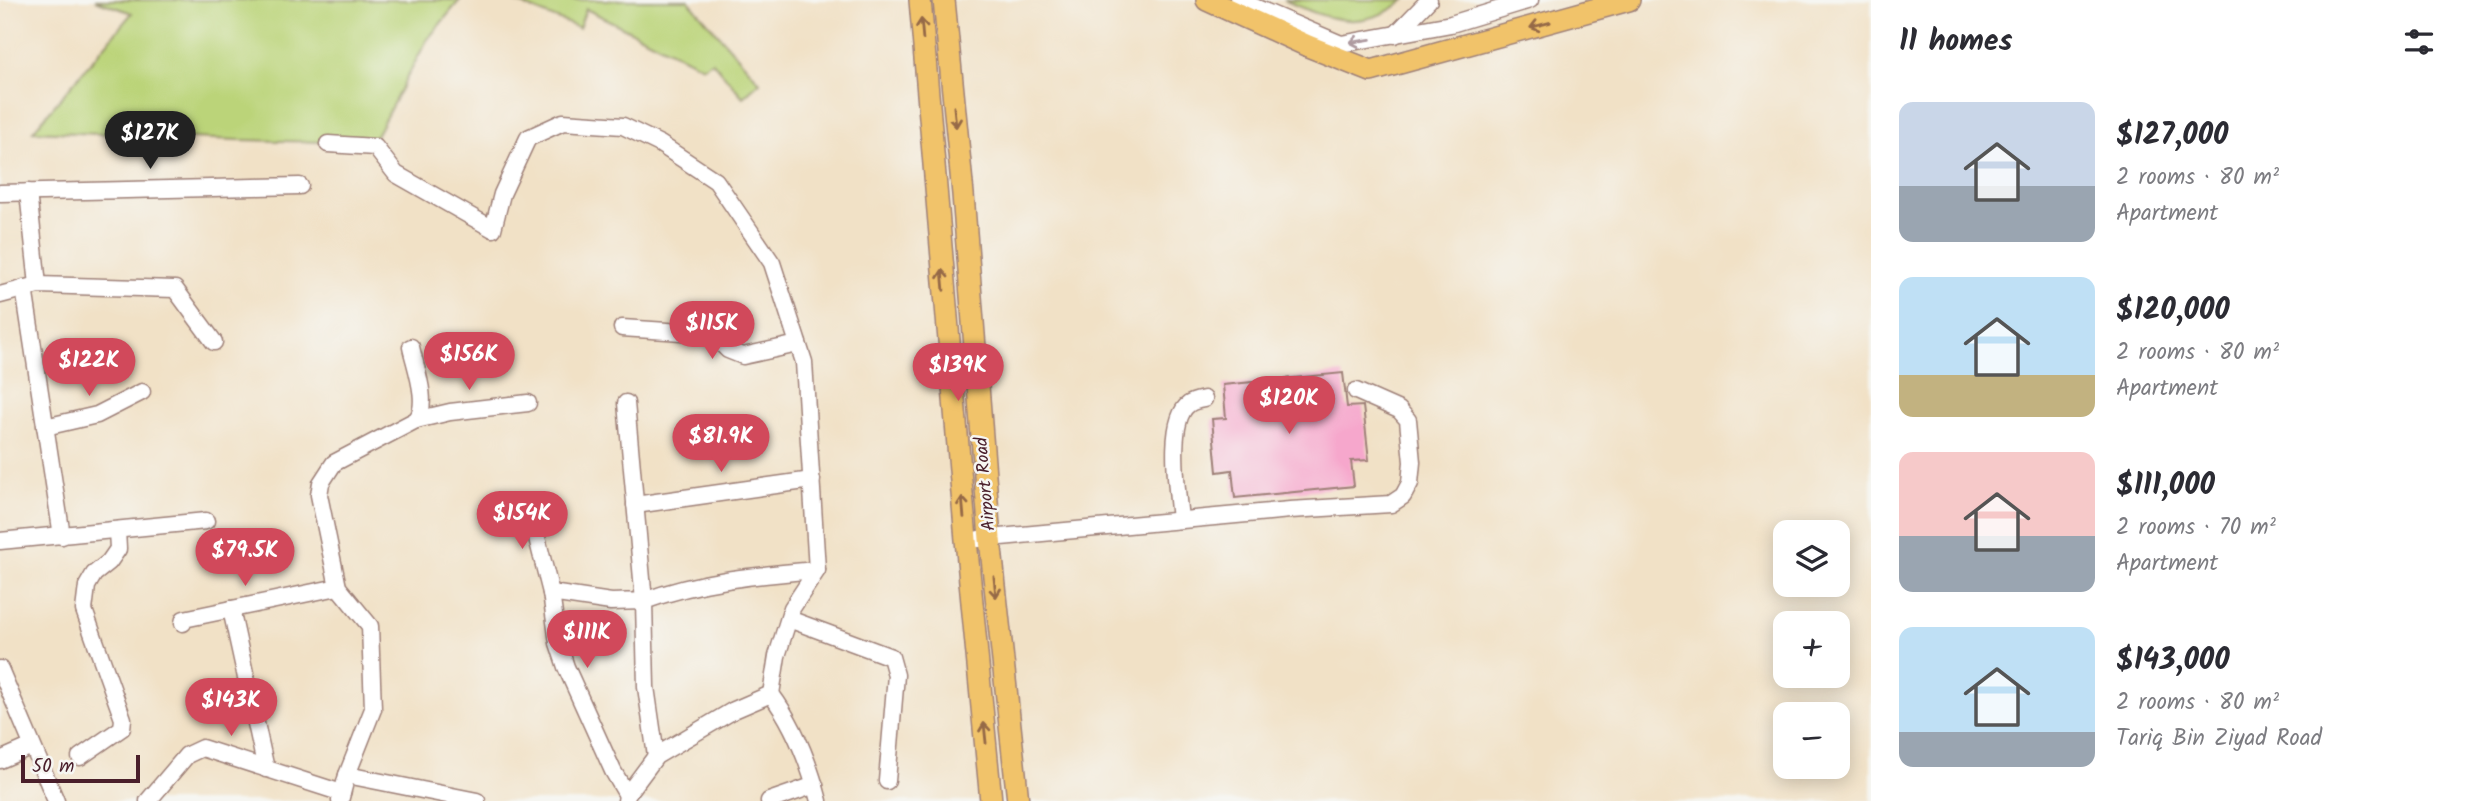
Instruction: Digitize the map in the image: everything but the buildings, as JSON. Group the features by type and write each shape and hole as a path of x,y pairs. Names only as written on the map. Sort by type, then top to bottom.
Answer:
{"main road":[{"name":"Airport Road","path":"920,0 991,801"},
{"name":"Airport Road","path":"944,0 963,194 990,539 1018,801"},
{"path":"951,78 958,39 955,0"},
{"path":"1208,0 1308,46 1371,71 1629,0"}],"street":[{"path":"1238,0 1341,44 1451,23 1530,0"},
{"path":"1395,34 1429,0"},
{"path":"1451,23 1508,0"},
{"path":"328,145 375,147 396,174 493,229 502,194 528,138 563,122 623,126 660,144 716,181 772,263 804,362 817,570 792,608 777,656 771,694 788,717 819,801"},
{"path":"0,193 300,186"},
{"path":"27,192 31,286 45,427 62,536"},
{"path":"0,295 31,286 175,289 214,342"},
{"path":"622,328 712,334 728,350 743,356 798,344"},
{"path":"411,347 423,400 421,415 416,420"},
{"path":"966,540 1391,504 1403,496 1410,483 1412,462 1408,420 1399,410 1356,391"},
{"path":"45,427 97,415 142,392"},
{"path":"1180,520 1176,429 1179,418 1190,403 1204,399"},
{"path":"148,801 187,755 202,748 341,797 373,709 370,626 338,587 319,495 321,483 334,463 416,420 450,412 528,403"},
{"path":"626,403 644,601 646,687 656,756"},
{"path":"635,505 812,480"},
{"path":"488,513 521,518 534,526 551,593 558,643 566,667 627,798 656,756 734,710 771,694"},
{"path":"0,541 206,521"},
{"path":"80,757 122,728 123,719 85,610 87,586 94,574 109,562 118,549 117,530"},
{"path":"551,593 611,602 644,601 678,588 751,576 817,570"},
{"path":"183,624 184,619 338,587"},
{"path":"231,609 266,769"},
{"path":"789,619 891,657 896,675 887,780"},
{"path":"0,669 56,801"},
{"path":"0,760 32,746"},
{"path":"347,775 477,801"},
{"path":"769,801 815,785"}],"green space":[{"path":"95,0 460,0 427,40 372,143 33,131 132,13"},
{"path":"510,0 688,0 760,82 743,97 712,61 703,67 586,9 579,28"},
{"path":"1284,0 1405,0 1374,17 1345,20 1316,13"}]}
